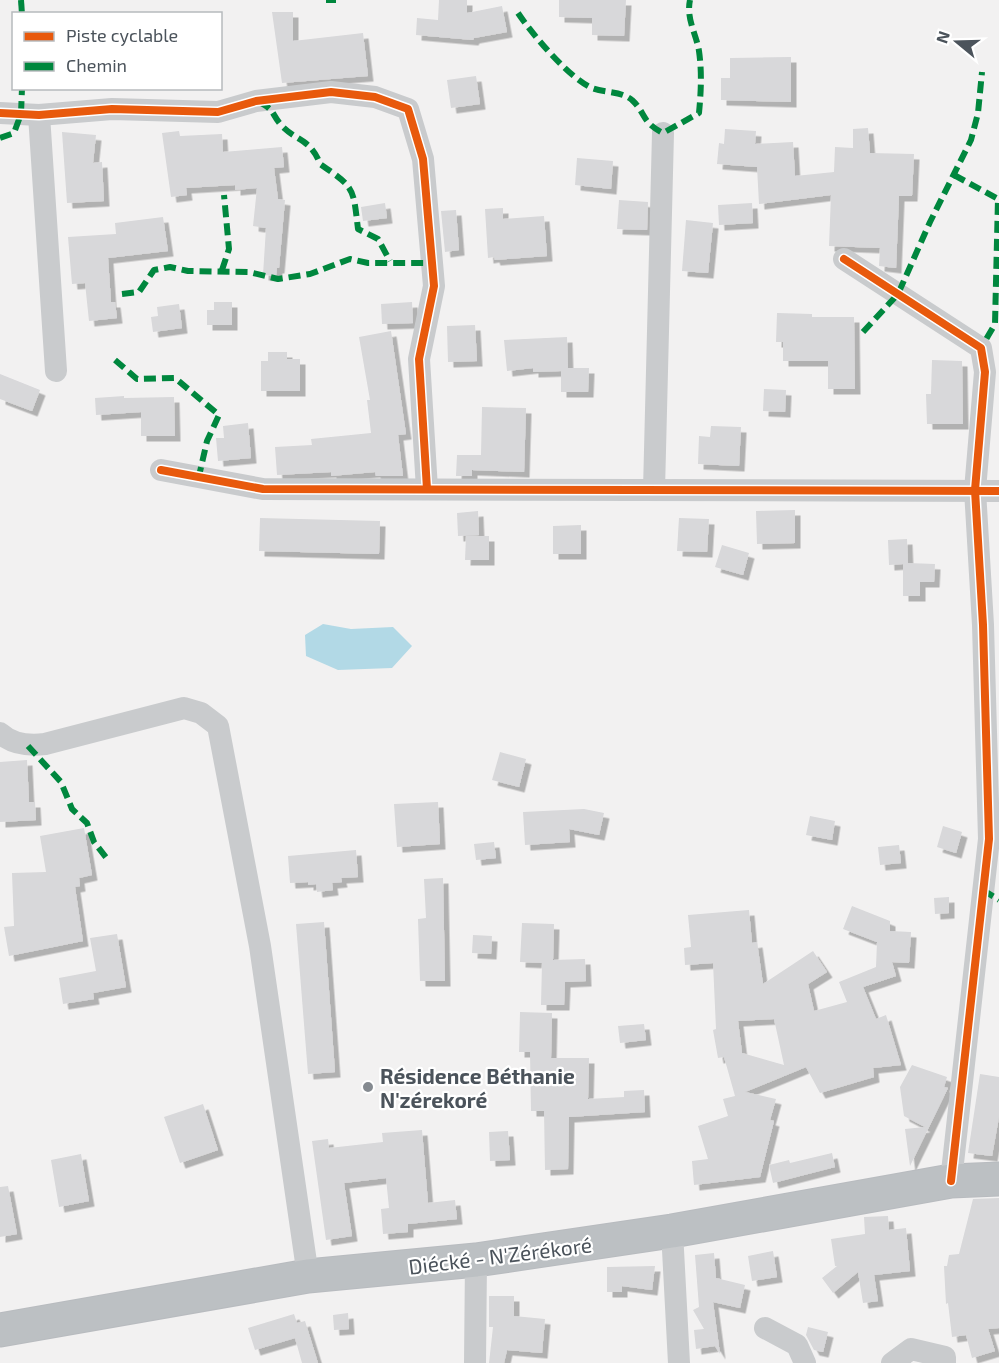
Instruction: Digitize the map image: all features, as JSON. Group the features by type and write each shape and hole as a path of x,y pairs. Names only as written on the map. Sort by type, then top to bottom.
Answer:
{"highway":[{"name":"Diécké - N'Zérékoré","path":"0,1330 308,1276 476,1260 672,1231 951,1181 999,1179"}],"street":[{"path":"0,113 39,115 112,109 218,112 256,101 331,92 375,98 408,109 423,159 434,286 419,359 427,489"},
{"path":"39,115 56,371"},
{"path":"654,490 663,133"},
{"path":"844,259 981,348 985,372 975,490 983,625 989,839 951,1181"},
{"path":"161,470 263,489 999,491"},
{"path":"0,733 6,739 28,746 45,744 184,708 201,713 218,726 260,946 308,1276"},
{"path":"672,1231 679,1363"},
{"path":"476,1260 476,1363"},
{"path":"765,1328 797,1345 805,1363"},
{"path":"892,1363 910,1349 929,1351 945,1357 945,1363"}],"water":[{"path":"323,624 351,629 393,627 412,646 392,668 338,670 306,656 305,635"}],"building":[{"path":"439,0 467,0 467,13 502,6 507,32 473,40 416,35 417,18 438,20"},
{"path":"559,0 626,0 624,36 592,35 592,18 559,17"},
{"path":"272,12 293,12 293,41 363,33 368,76 282,83"},
{"path":"791,57 791,102 721,100 721,78 730,78 730,58"},
{"path":"476,76 480,104 451,108 447,80"},
{"path":"868,128 870,153 914,154 912,196 899,196 896,268 879,266 880,248 829,246 831,195 759,204 757,167 717,164 719,143 724,144 725,129 756,131 755,144 793,142 795,176 834,172 835,147 853,148 853,129"},
{"path":"179,131 180,136 222,134 223,152 282,147 284,167 274,168 278,199 285,200 279,268 277,268 276,276 263,275 266,228 253,226 257,188 235,190 235,185 186,188 187,195 171,197 162,133"},
{"path":"62,132 96,135 93,163 102,162 104,201 67,203"},
{"path":"577,158 613,161 611,189 575,185"},
{"path":"619,200 648,202 647,230 617,229"},
{"path":"385,203 387,218 363,221 361,207"},
{"path":"752,203 753,223 719,225 718,205"},
{"path":"503,208 503,219 544,216 547,256 495,260 494,257 488,258 485,209"},
{"path":"456,210 459,250 445,252 441,211"},
{"path":"163,217 168,251 108,258 111,302 115,302 117,318 89,321 85,283 72,284 68,237 116,234 115,223"},
{"path":"686,220 713,223 708,273 682,271"},
{"path":"214,302 232,302 232,325 207,325 207,310 214,310"},
{"path":"412,302 413,323 382,324 381,304"},
{"path":"179,304 182,328 153,332 151,317 158,316 157,307"},
{"path":"777,313 812,314 812,317 854,317 855,389 828,389 828,361 783,361 783,342 776,342"},
{"path":"475,325 477,361 448,362 447,326"},
{"path":"391,331 406,434 398,435 403,476 376,476 375,472 331,476 331,472 277,475 275,447 312,445 311,439 371,433 367,400 370,400 359,337"},
{"path":"567,337 568,368 589,368 588,392 561,392 561,371 533,372 533,368 507,371 504,340"},
{"path":"268,352 287,352 287,359 300,359 300,391 261,391 261,361 268,361"},
{"path":"932,360 962,361 963,424 927,424 926,394 931,394"},
{"path":"0,374 40,390 32,411 0,399"},
{"path":"764,389 786,390 785,412 763,411"},
{"path":"124,396 124,398 174,397 175,436 141,436 141,412 96,415 95,398"},
{"path":"482,407 526,408 524,472 472,470 472,476 456,476 457,455 481,455"},
{"path":"248,423 251,458 218,461 216,438 224,438 223,426"},
{"path":"711,426 741,427 739,466 698,464 699,436 710,437"},
{"path":"795,510 795,543 757,544 756,511"},
{"path":"478,511 479,535 458,536 457,513"},
{"path":"260,518 380,521 379,554 259,551"},
{"path":"679,518 709,519 707,552 677,551"},
{"path":"581,525 581,554 553,554 553,526"},
{"path":"466,536 489,536 489,560 465,560"},
{"path":"907,539 908,563 935,564 934,582 920,582 920,596 903,596 903,564 889,565 888,540"},
{"path":"722,545 749,553 743,575 715,567"},
{"path":"500,752 526,759 519,787 492,780"},
{"path":"27,760 29,802 35,802 36,820 0,822 0,762"},
{"path":"438,802 440,844 397,847 394,804"},
{"path":"584,809 604,813 599,835 569,829 570,842 525,845 523,812"},
{"path":"810,816 835,821 832,840 806,835"},
{"path":"943,826 962,832 956,853 937,847"},
{"path":"84,828 92,875 79,878 80,886 75,887 83,941 9,956 4,927 14,926 12,873 46,872 40,836"},
{"path":"494,842 496,858 476,860 474,844"},
{"path":"899,845 901,863 880,865 878,847"},
{"path":"356,850 358,877 341,878 342,882 332,883 333,890 317,892 316,884 290,883 288,856"},
{"path":"443,878 445,981 420,981 418,919 426,918 424,879"},
{"path":"949,897 949,913 935,914 934,898"},
{"path":"852,906 890,921 890,931 911,932 909,963 892,962 896,976 863,987 876,1019 886,1015 901,1065 873,1068 874,1077 820,1093 806,1067 745,1092 776,1099 770,1120 774,1121 760,1177 694,1185 692,1161 708,1159 698,1126 728,1116 723,1099 735,1096 724,1057 718,1058 713,1030 716,1029 713,963 685,965 684,948 691,947 688,915 749,910 752,943 757,942 763,984 813,951 827,972 808,984 814,1011 847,1002 839,982 876,967 877,942 843,929","holes":["774,1019 784,1065 742,1053 738,1021"]},
{"path":"324,922 335,1072 308,1074 296,924"},
{"path":"522,923 554,924 553,960 585,959 586,981 565,982 564,1005 541,1005 542,963 520,962"},
{"path":"117,934 126,987 93,993 94,999 63,1004 59,978 96,971 90,938"},
{"path":"473,935 492,936 491,954 472,953"},
{"path":"520,1012 552,1013 551,1058 589,1058 588,1099 624,1097 624,1091 644,1090 645,1112 569,1117 568,1169 545,1170 544,1111 531,1111 530,1052 519,1052"},
{"path":"644,1024 646,1040 620,1043 618,1026"},
{"path":"912,1065 947,1077 944,1087 948,1088 910,1166 905,1129 925,1127 904,1116 900,1087"},
{"path":"980,1074 999,1077 999,1117 992,1156 968,1153"},
{"path":"203,1104 218,1150 180,1163 164,1117"},
{"path":"422,1130 428,1203 455,1200 457,1219 408,1224 408,1232 383,1234 381,1209 389,1208 386,1178 344,1183 352,1236 326,1240 312,1141 328,1139 329,1148 383,1142 382,1133"},
{"path":"508,1131 510,1160 490,1161 489,1132"},
{"path":"832,1153 835,1167 773,1183 769,1165 789,1160 790,1163"},
{"path":"81,1154 89,1201 59,1207 51,1160"},
{"path":"8,1186 17,1234 0,1237 0,1187"},
{"path":"999,1198 999,1328 988,1329 995,1351 972,1358 966,1335 952,1337 948,1303 946,1304 944,1266 947,1266 949,1255 959,1254 973,1199"},
{"path":"888,1216 889,1230 906,1228 910,1271 874,1275 878,1301 863,1303 858,1272 833,1293 822,1278 837,1266 835,1266 831,1239 865,1234 864,1217"},
{"path":"773,1251 777,1277 752,1281 748,1256"},
{"path":"714,1253 716,1278 745,1285 740,1308 713,1302 720,1354 715,1346 696,1349 694,1330 704,1329 693,1310 699,1307 695,1255"},
{"path":"655,1266 652,1290 622,1286 622,1292 607,1292 607,1267"},
{"path":"489,1296 514,1296 514,1316 545,1319 542,1353 507,1350 504,1363 489,1363 493,1327 489,1327"},
{"path":"348,1313 349,1329 334,1330 333,1315"},
{"path":"294,1314 297,1323 305,1321 318,1363 302,1363 295,1338 255,1350 248,1328"},
{"path":"808,1327 828,1332 823,1352 814,1350 806,1335"}],"marked path":[{"path":"21,0 22,12"},
{"path":"326,0 336,0"},
{"path":"518,13 542,44 573,75 592,88 628,97 647,121 663,133 699,113 700,59 690,20 690,0"},
{"path":"863,332 898,294 930,222 971,140 978,113 982,72"},
{"path":"0,138 14,133 21,114 22,90"},
{"path":"259,102 270,110 281,125 308,145 320,164 346,184 353,196 358,229 378,239 390,261"},
{"path":"954,175 998,199 995,324 981,348"},
{"path":"222,270 229,249 224,195"},
{"path":"122,294 139,292 154,270 170,267 188,271 249,272 278,279 310,274 350,259 368,263 432,263"},
{"path":"115,360 137,379 175,378 219,415 207,441 199,476"},
{"path":"28,746 61,782 72,809 87,823 94,842 108,860"},
{"path":"983,890 999,900"}],"cycle path":[{"path":"0,113 39,115 112,109 218,112 256,101 331,92 375,97 408,109 423,159 434,286 419,359 427,489"},
{"path":"844,259 981,348 985,372 975,490 983,625 989,839 951,1181"},
{"path":"161,470 263,489 999,491"}],"place":[{"name":"Résidence Béthanie N'zérekoré","path":"368,1087"}]}
